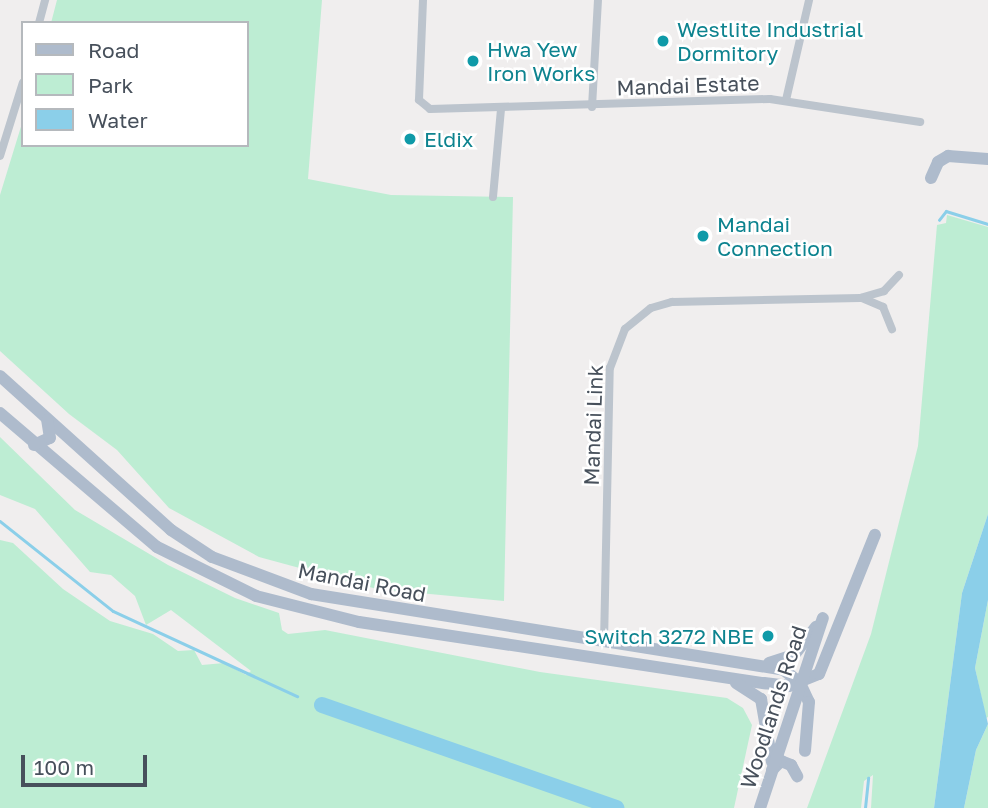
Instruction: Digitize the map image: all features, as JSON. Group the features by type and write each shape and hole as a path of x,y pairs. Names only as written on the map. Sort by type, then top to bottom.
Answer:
{"main road":[{"path":"931,178 938,162 948,156 988,159"},
{"name":"Mandai Road","path":"0,376 171,530 212,557 311,594 604,643 744,662"},
{"name":"Mandai Road","path":"0,413 34,445 158,547 206,574 256,596 326,615 445,635 789,686 800,683"},
{"path":"34,445 50,438 52,432 45,417"},
{"path":"800,683 815,678 822,668 875,535"},
{"path":"432,615 432,625 445,635"},
{"name":"Woodlands Road","path":"760,808 823,618 799,651 781,662"},
{"path":"744,662 781,662 797,658 815,639"},
{"path":"744,662 784,670 800,683 810,712 805,751"},
{"path":"723,677 761,699 768,723 772,768"},
{"path":"772,768 781,761 791,765 797,776"}],"street":[{"path":"40,21 46,0"},
{"name":"Mandai Estate","path":"423,0 420,103 435,110 786,100 920,122"},
{"name":"Mandai Estate","path":"592,107 598,0"},
{"name":"Mandai Estate","path":"786,100 809,0"},
{"path":"0,156 21,88"},
{"path":"493,197 501,109"},
{"name":"Mandai Link","path":"604,643 610,368 625,329 650,308 672,302 860,298 884,291 899,275"},
{"path":"860,298 883,307 892,329"}],"green space":[{"path":"57,0 322,0 308,179 391,195 513,197 504,601 377,589 259,557 169,508 117,450 69,414 0,351 0,195 21,127 21,147 248,147 248,21 52,21"},
{"path":"947,215 988,227 988,514 962,593 934,808 871,808 873,775 864,781 861,808 807,808 871,634 918,446 937,225 946,223"},
{"path":"0,437 75,510 168,565 235,598 279,613 282,630 288,634 325,630 540,672 727,698 743,708 752,725 734,808 0,808 0,540 13,543 63,589 110,621 153,634 178,651 194,650 202,665 224,663 246,675 251,671 171,610 146,625 135,596 111,575 90,572 35,509 0,495"},
{"path":"988,600 988,717 986,718 975,668"},
{"path":"988,724 988,808 964,808 976,750"}],"water":[{"path":"988,514 988,600 975,668 988,724 976,750 964,808 934,808 962,593"}],"waterway":[{"path":"939,220 946,211 988,224"},
{"path":"0,521 113,611 297,696"},
{"path":"322,705 616,808"},
{"path":"865,808 868,778"}],"place":[{"name":"Westlite Industrial Dormitory","path":"663,41"},
{"name":"Hwa Yew Iron Works","path":"473,61"},
{"name":"Eldix","path":"410,139"},
{"name":"Mandai Connection","path":"703,236"},
{"name":"Switch 3272 NBE","path":"768,636"}]}
